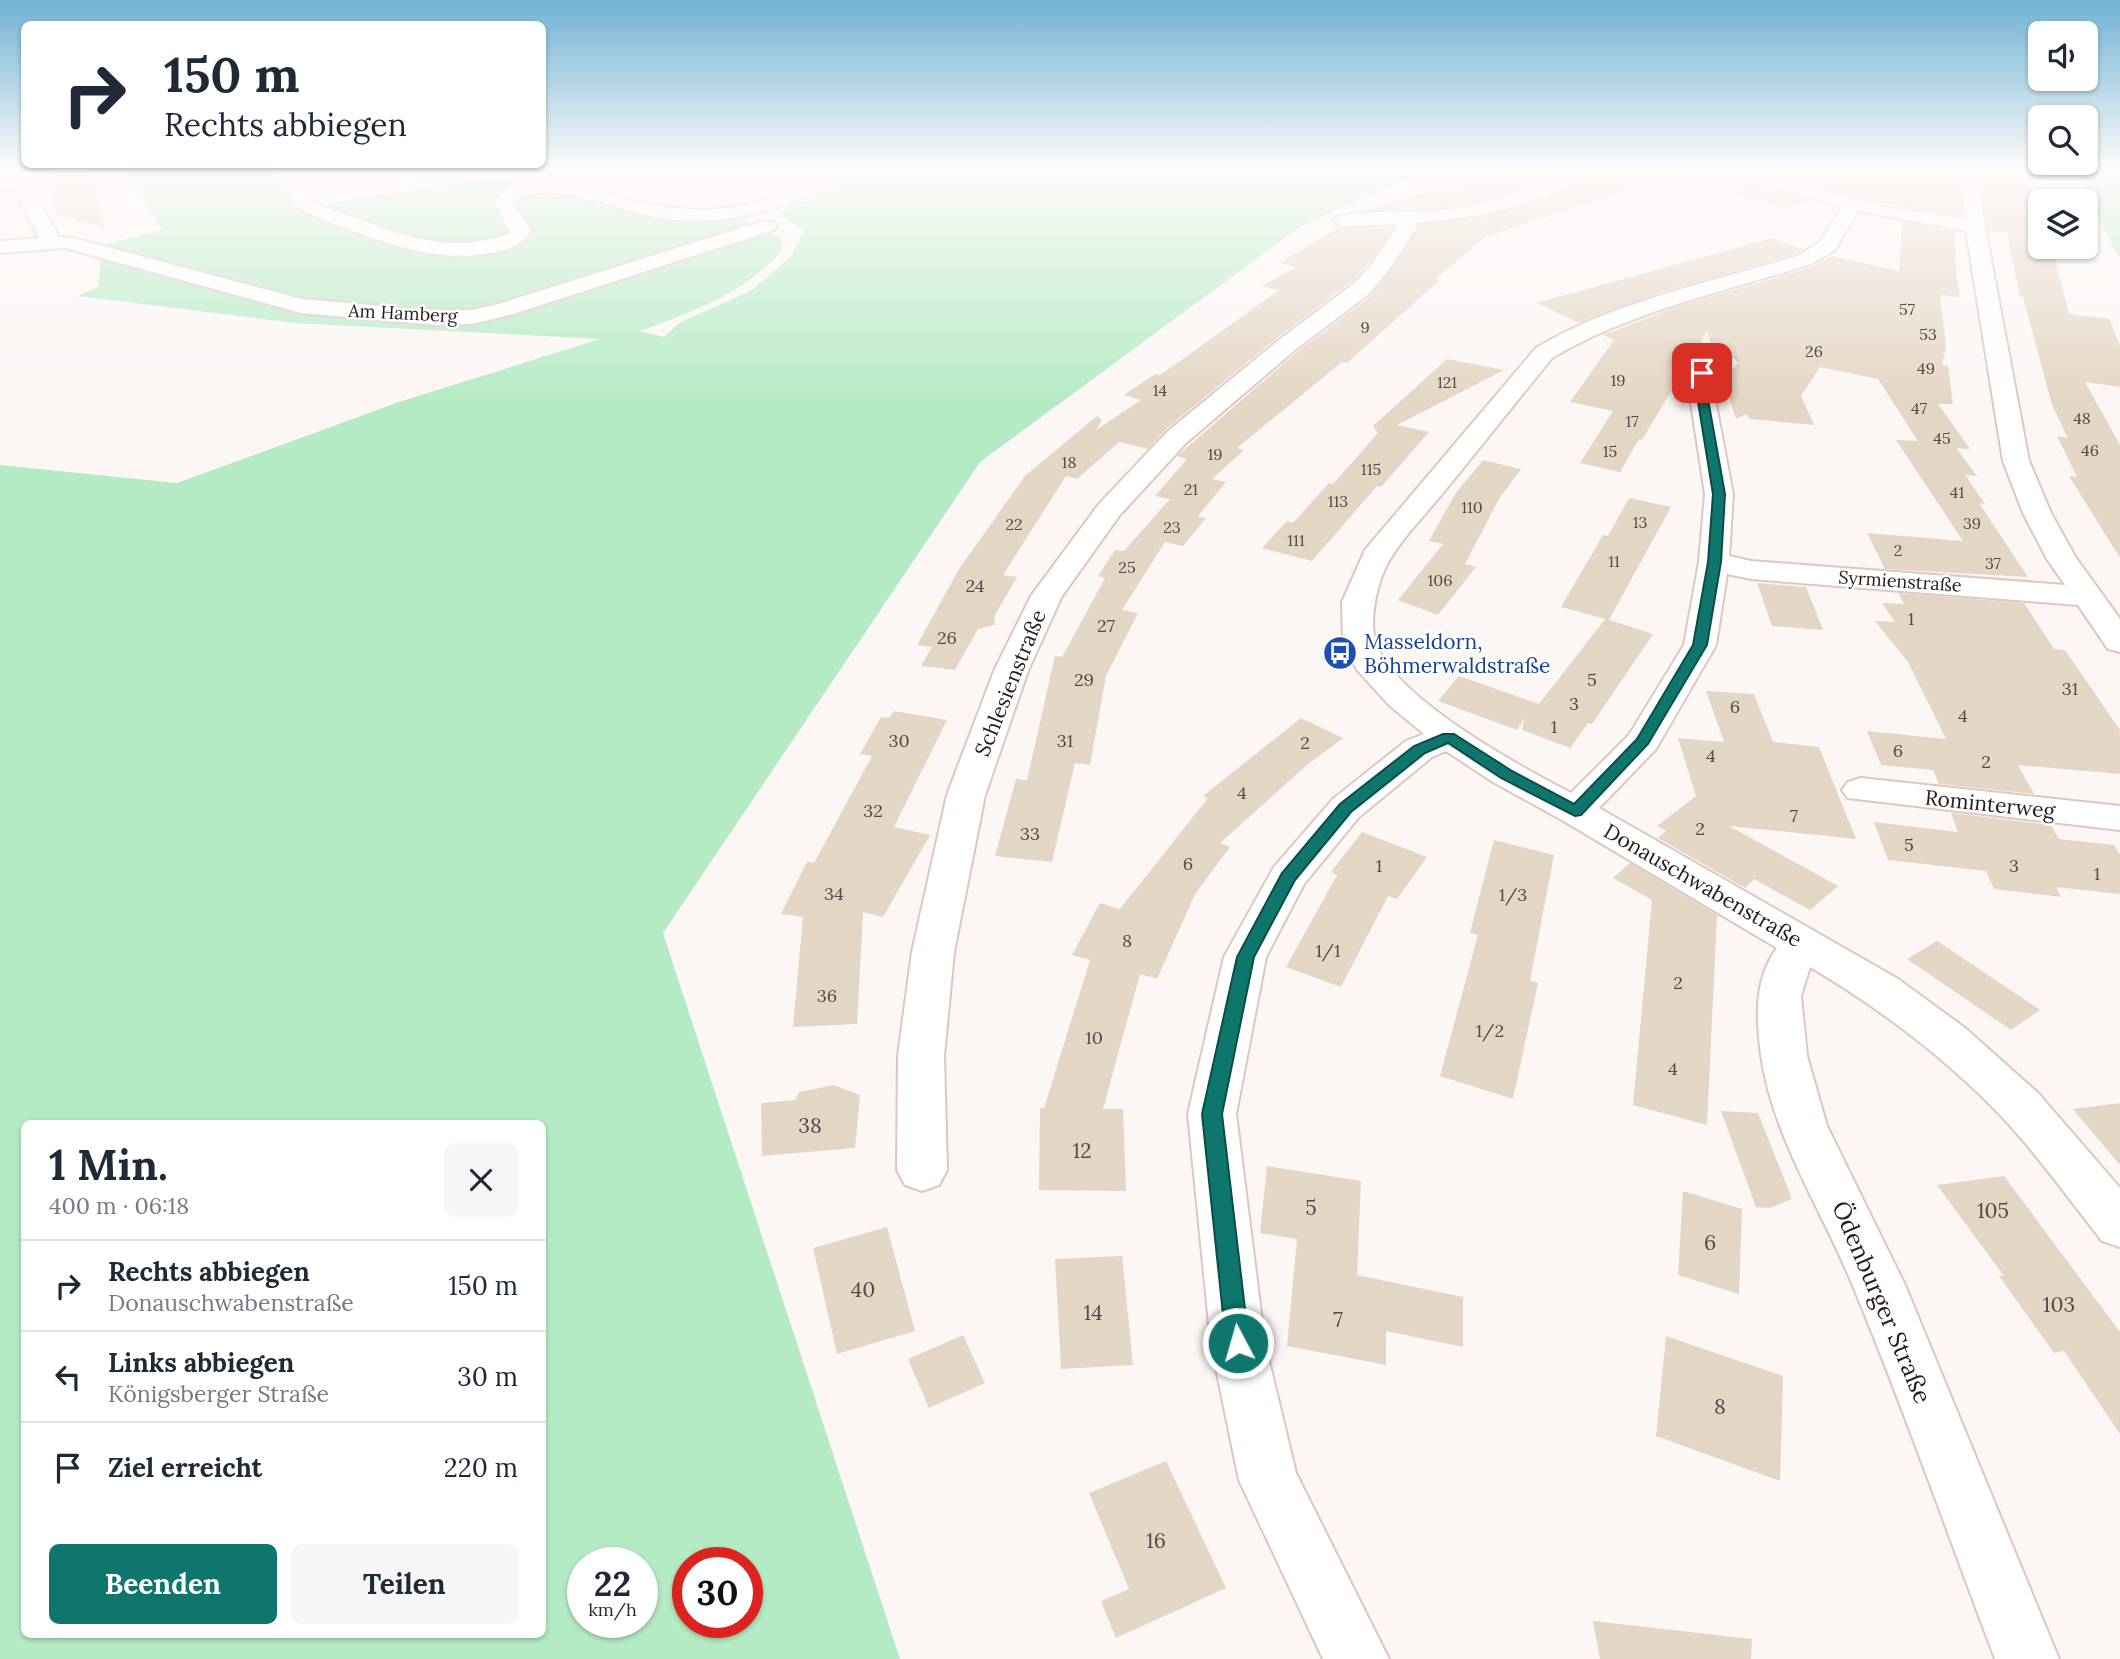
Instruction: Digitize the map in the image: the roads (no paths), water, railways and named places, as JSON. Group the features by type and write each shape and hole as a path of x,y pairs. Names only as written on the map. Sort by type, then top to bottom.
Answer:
{"street":[{"name":"Am Hamberg","path":"90,248 301,306 374,314 460,317 505,309 696,248"},
{"path":"440,248 453,251 492,248"},
{"name":"Schlesienstraße","path":"922,1171 921,1056 933,952 966,795 1010,671 1047,596 1109,510 1177,437 1287,345 1361,289 1393,248"},
{"name":"Donauschwabenstraße","path":"1824,248 1804,260 1616,318 1568,338 1544,353 1376,556 1358,602 1359,642 1374,670 1392,689 1449,737 1506,774 1575,811 1883,990 1949,1040 2021,1106 2120,1225"},
{"path":"1979,248 2016,461 2037,513 2062,559 2120,642"},
{"path":"1575,811 1643,741 1700,645 1714,562 1719,494 1699,377 1702,373 1726,363"},
{"name":"Syrmienstraße","path":"1714,562 1751,570 2086,596"},
{"path":"1357,1659 1268,1480 1238,1343 1212,1114 1245,957 1288,877 1346,808 1419,749 1449,737"},
{"name":"Rominterweg","path":"1861,790 2120,818"},
{"name":"Ödenburger Straße","path":"1805,943 1790,962 1779,996 1784,1056 1803,1126 1879,1285 2027,1659"}],"place":[{"name":"Masseldorn, Böhmerwaldstraße","path":"1340,653"}]}
